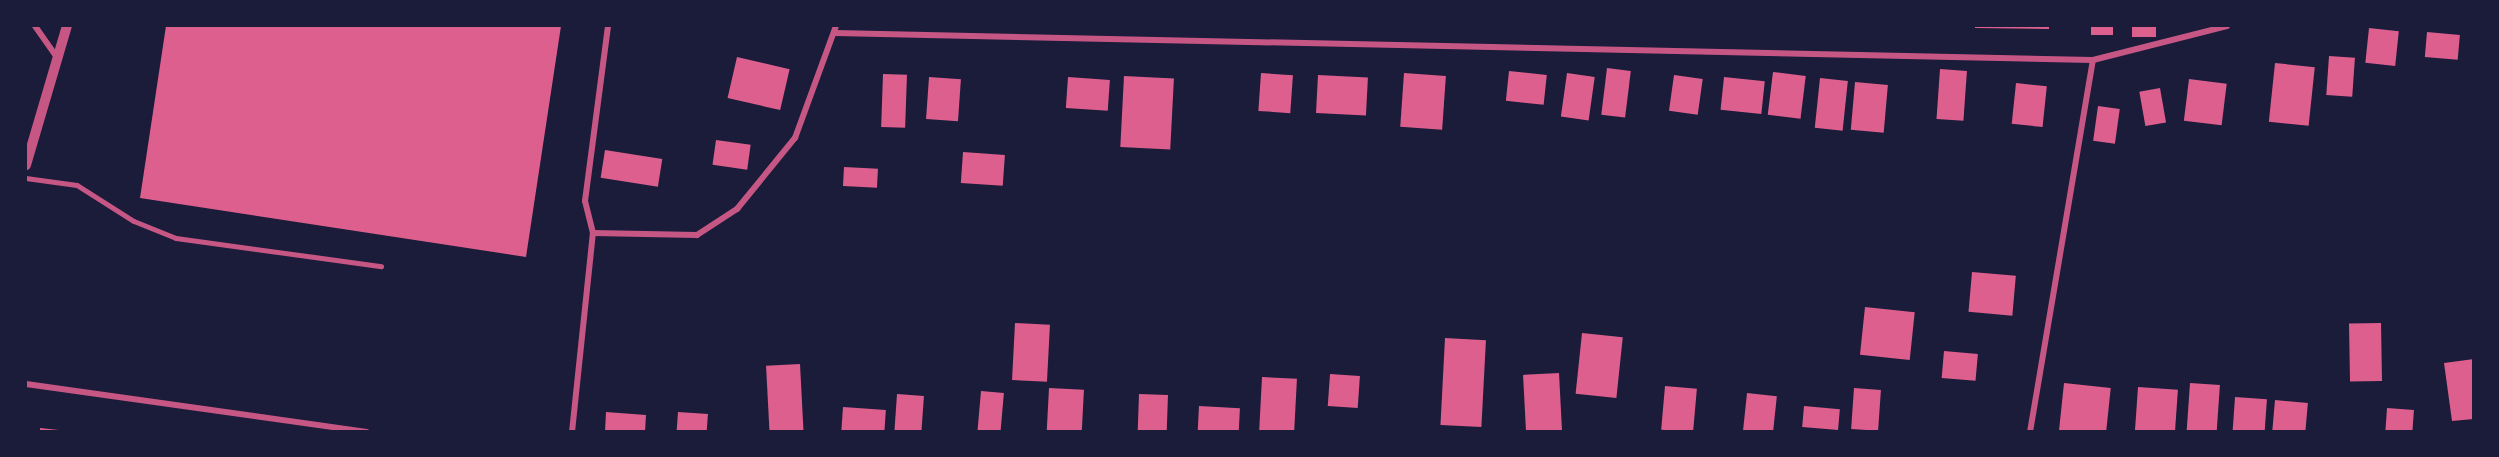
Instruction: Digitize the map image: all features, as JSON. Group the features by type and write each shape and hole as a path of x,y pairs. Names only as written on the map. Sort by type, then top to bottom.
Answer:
{"street":[{"path":"35,26 60,61"},
{"path":"26,165 60,61 67,26"},
{"path":"572,432 593,233 585,201 608,26"},
{"path":"593,233 697,235 737,209 795,138 836,26"},
{"path":"835,33 2093,60 2227,26"},
{"path":"2030,432 2093,60"},
{"path":"26,384 367,432"}],"lane":[{"path":"26,178 78,185 135,221 176,238 381,266"}],"building":[{"path":"166,26 561,26 526,257 140,198"},
{"path":"1975,26 2049,26 2049,29 1975,28"},
{"path":"2091,26 2113,26 2113,35 2091,35"},
{"path":"2132,26 2156,26 2156,37 2132,37"},
{"path":"2369,28 2399,31 2395,66 2365,63"},
{"path":"2427,32 2460,35 2458,60 2425,57"},
{"path":"2329,56 2355,58 2352,97 2326,95"},
{"path":"737,57 790,69 780,110 728,98"},
{"path":"2275,63 2315,67 2309,126 2269,122"},
{"path":"1607,68 1631,71 1625,118 1601,115"},
{"path":"1940,69 1967,71 1963,121 1937,119"},
{"path":"1509,71 1547,75 1544,105 1506,101"},
{"path":"1773,72 1806,76 1801,119 1768,115"},
{"path":"1261,73 1293,75 1290,113 1258,111"},
{"path":"1404,73 1446,76 1442,130 1400,127"},
{"path":"1567,73 1595,77 1589,120 1561,117"},
{"path":"883,74 907,75 905,128 881,127"},
{"path":"1318,75 1368,78 1366,116 1316,113"},
{"path":"1674,75 1703,79 1698,115 1669,111"},
{"path":"1124,76 1174,79 1170,150 1120,147"},
{"path":"929,77 961,79 958,121 926,119"},
{"path":"1068,77 1110,80 1108,111 1066,108"},
{"path":"1724,77 1765,81 1761,114 1721,110"},
{"path":"1820,78 1848,81 1843,131 1815,128"},
{"path":"2189,79 2227,84 2222,125 2184,121"},
{"path":"1855,82 1888,85 1884,133 1851,130"},
{"path":"2016,83 2047,86 2043,127 2012,124"},
{"path":"2160,88 2166,122 2145,126 2139,92"},
{"path":"2098,106 2120,109 2115,144 2093,141"},
{"path":"716,140 751,145 747,170 713,165"},
{"path":"605,150 662,159 658,187 601,178"},
{"path":"963,152 1005,155 1003,186 961,183"},
{"path":"844,167 878,169 877,188 843,186"},
{"path":"1972,272 2016,276 2012,316 1969,312"},
{"path":"1865,307 1915,312 1910,360 1860,355"},
{"path":"1015,323 1050,325 1047,382 1012,380"},
{"path":"2381,323 2382,381 2350,382 2349,324"},
{"path":"1582,333 1623,337 1616,398 1576,394"},
{"path":"1445,338 1486,340 1481,427 1440,425"},
{"path":"1944,351 1978,354 1976,381 1942,378"},
{"path":"2474,359 2474,419 2452,421 2444,363"},
{"path":"800,364 803,430 770,432 766,366"},
{"path":"1559,373 1562,432 1526,432 1523,375"},
{"path":"1330,374 1360,376 1358,408 1328,406"},
{"path":"1262,377 1297,379 1294,432 1259,432"},
{"path":"2064,383 2111,388 2106,432 2059,432"},
{"path":"2190,383 2220,385 2217,432 2187,432"},
{"path":"1665,386 1697,389 1693,432 1661,430"},
{"path":"2138,387 2178,390 2175,432 2135,432"},
{"path":"1049,388 1084,390 1082,432 1047,432"},
{"path":"1854,388 1881,390 1878,431 1851,429"},
{"path":"981,391 1004,393 1001,432 977,432"},
{"path":"1747,393 1777,396 1773,432 1743,432"},
{"path":"897,394 924,396 921,432 894,432"},
{"path":"1139,394 1168,395 1167,432 1138,432"},
{"path":"2235,397 2267,399 2265,432 2233,432"},
{"path":"2275,400 2308,403 2305,432 2272,432"},
{"path":"1199,406 1240,408 1239,432 1198,432"},
{"path":"1804,406 1840,409 1838,430 1802,427"},
{"path":"843,407 886,410 884,432 841,432"},
{"path":"2387,408 2414,410 2412,432 2385,432"},
{"path":"606,412 646,415 645,432 605,432"},
{"path":"678,412 708,414 707,432 677,432"},
{"path":"40,428 59,430 59,432 40,432"}]}
